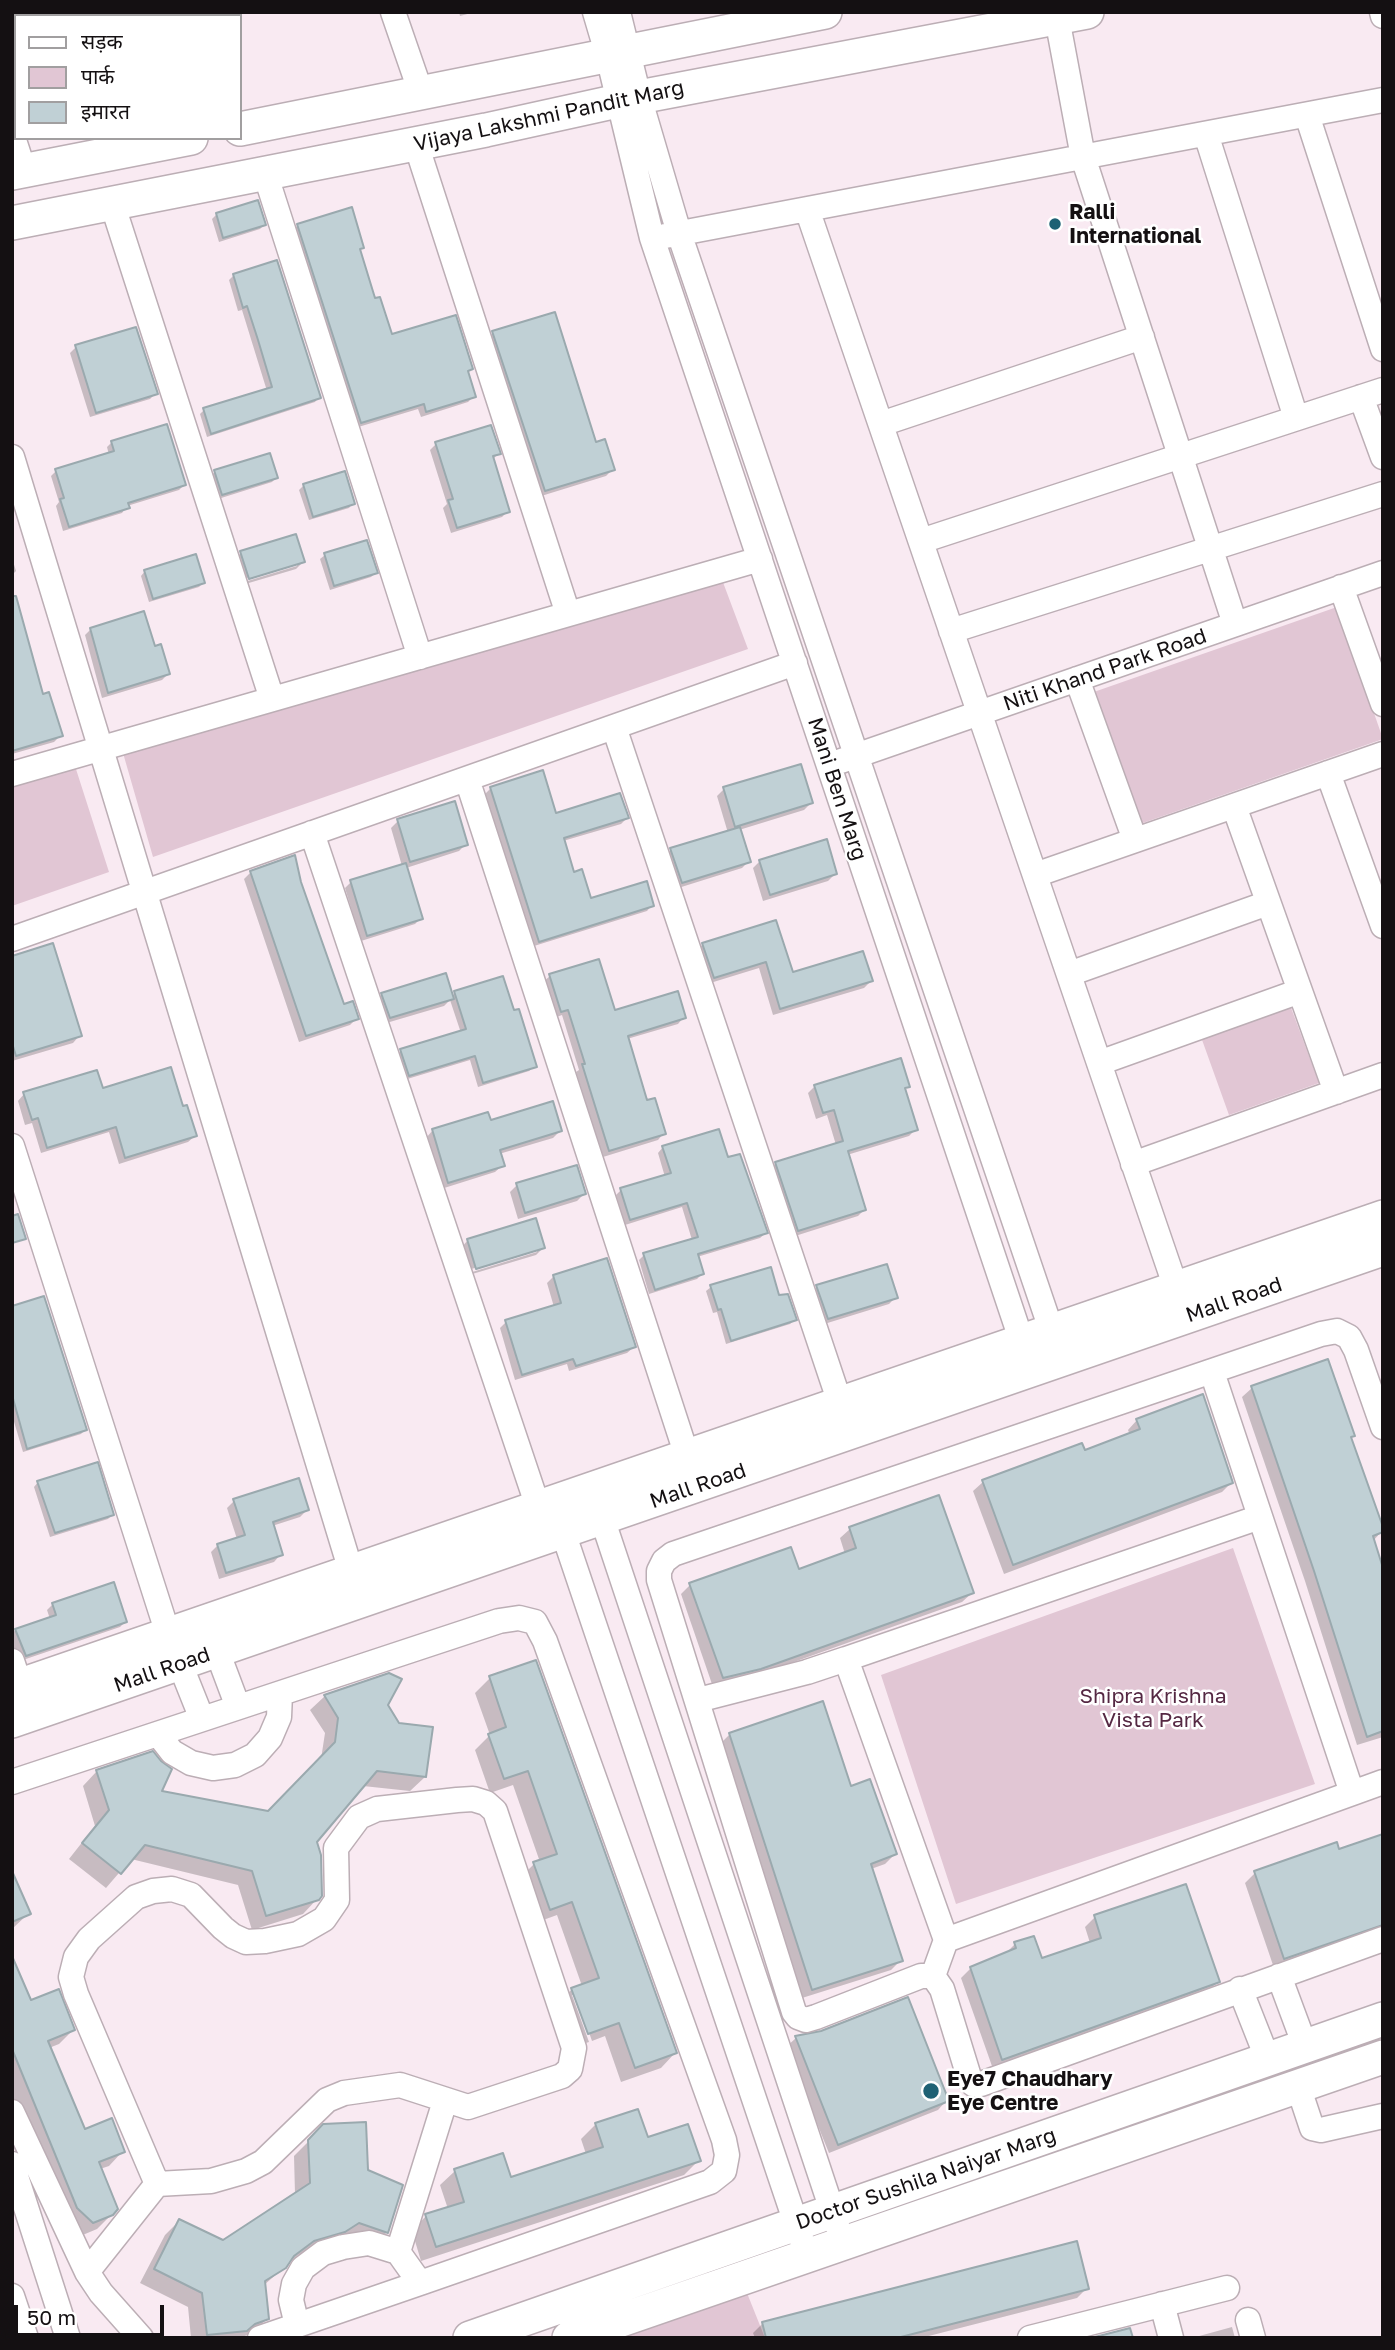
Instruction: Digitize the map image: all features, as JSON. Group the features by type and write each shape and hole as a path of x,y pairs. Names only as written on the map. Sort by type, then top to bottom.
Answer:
{"street":[{"path":"393,12 421,93"},
{"path":"595,12 619,53"},
{"name":"Mani Ben Marg","path":"618,12 619,53 652,238 829,766 1041,1350"},
{"path":"242,129 825,12"},
{"path":"1072,15 1083,157 1235,624"},
{"name":"Vijaya Lakshmi Pandit Marg","path":"12,223 416,144 628,99 1072,15"},
{"name":"Mani Ben Marg","path":"628,99 680,233 857,756 1041,1350"},
{"path":"652,238 1383,100"},
{"path":"1307,115 1383,349"},
{"path":"12,134 18,172 181,140"},
{"path":"1206,134 1296,418"},
{"path":"416,144 568,614"},
{"path":"265,173 420,657"},
{"path":"112,203 272,699"},
{"path":"807,209 979,713 829,766"},
{"path":"881,424 1142,337"},
{"path":"920,541 1372,393 1383,457"},
{"path":"12,457 351,1571"},
{"path":"951,631 1383,494"},
{"path":"12,774 760,559"},
{"name":"Niti Khand Park Road","path":"1176,1288 979,713 1383,573"},
{"path":"1341,587 1375,658 1383,704"},
{"path":"12,939 795,663"},
{"path":"1077,679 1135,840"},
{"path":"614,727 840,1403"},
{"path":"1035,875 1383,754"},
{"path":"1328,773 1372,864 1383,926"},
{"path":"467,779 687,1456"},
{"path":"1234,806 1336,1092"},
{"path":"312,833 538,1507"},
{"path":"1069,974 1268,903"},
{"path":"1099,1063 1300,990"},
{"path":"1133,1164 1383,1075"},
{"path":"12,1146 174,1649 202,1719"},
{"name":"Mall Road","path":"12,1721 351,1571 840,1403 1041,1350 1382,1242"},
{"name":"Mall Road","path":"15,1678 174,1649 217,1651 603,1518 1041,1350 1176,1288 1382,1242"},
{"path":"933,1976 921,1976 806,2020 794,2012 659,1580 659,1571 664,1561 673,1554 1321,1334 1337,1331 1349,1337 1356,1350 1383,1427"},
{"path":"1212,1372 1352,1793"},
{"path":"698,1700 807,1672 1260,1517"},
{"path":"603,1518 843,2243"},
{"path":"563,1532 807,2256"},
{"path":"12,1782 499,1621 519,1618 535,1622 545,1641 724,2140 727,2155 724,2171 710,2182 260,2338"},
{"path":"217,1651 238,1707"},
{"path":"846,1659 946,1940 933,1976"},
{"path":"158,1734 172,1752 191,1763 213,1768 235,1765 255,1755 270,1738 279,1717 280,1694"},
{"path":"946,1940 1383,1782"},
{"path":"87,2272 157,2184 211,2181 246,2171 263,2162 327,2100 344,2093 400,2085 468,2107 562,2077 570,2069 574,2048 495,1811 486,1803 473,1800 377,1809 359,1816 336,1848 337,1900 324,1919 298,1934 246,1942 223,1928 191,1895 172,1889 153,1891 136,1897 89,1939 76,1957 72,1977 76,1994 157,2184"},
{"path":"933,1976 942,1989 970,2080 973,2084 981,2084 1383,1939"},
{"path":"1279,1976 1305,2046"},
{"path":"1240,1989 1268,2060"},
{"name":"Doctor Sushila Naiyar Marg","path":"470,2338 553,2324 796,2224 1383,2019"},
{"name":"Doctor Sushila Naiyar Marg","path":"569,2338 1383,2057"},
{"path":"1298,2087 1312,2128 1321,2130 1383,2116"},
{"path":"398,2252 445,2101"},
{"path":"12,2112 87,2272 141,2338"},
{"path":"12,2164 68,2338"},
{"path":"297,2325 291,2300 295,2284 303,2268 323,2253 369,2243 398,2252 420,2284"},
{"path":"1030,2338 1074,2332 1163,2304 1227,2288"},
{"path":"12,2296 26,2338"},
{"path":"1163,2304 1171,2338"}],"green space":[{"path":"721,577 748,649 153,857 123,753"},
{"path":"1337,607 1383,739 1137,825 1091,693"},
{"path":"75,766 109,872 12,906 12,785"},
{"path":"1290,1005 1319,1083 1229,1115 1201,1037"},
{"name":"Shipra Krishna Vista Park","path":"1233,1548 1315,1784 956,1904 881,1675"},
{"path":"741,2278 765,2338 593,2338"}],"building":[{"path":"258,200 266,225 223,238 216,213"},
{"path":"352,207 364,248 360,249 375,298 380,297 392,334 456,315 473,369 468,371 476,397 426,412 424,404 361,423 297,224"},
{"path":"277,260 321,398 211,434 203,408 272,387 247,306 243,308 233,274"},
{"path":"555,312 596,442 605,439 615,470 545,491 492,331"},
{"path":"136,327 158,394 96,413 75,345"},
{"path":"167,424 186,485 128,503 130,508 69,527 60,499 64,498 55,469 114,451 111,441"},
{"path":"491,425 501,454 493,456 510,512 457,528 448,500 453,499 435,442"},
{"path":"270,453 278,478 222,495 214,470"},
{"path":"345,471 355,504 313,517 303,484"},
{"path":"296,534 305,562 249,579 240,551"},
{"path":"367,540 378,573 334,586 324,553"},
{"path":"196,554 205,583 153,599 144,570"},
{"path":"12,596 16,596 43,694 49,692 63,736 12,751"},
{"path":"144,611 155,646 161,644 170,674 108,693 90,628"},
{"path":"801,764 813,803 735,827 723,787"},
{"path":"543,770 556,813 620,793 629,818 564,838 574,872 582,869 591,898 647,881 654,906 539,942 490,787"},
{"path":"455,801 468,845 410,862 397,819"},
{"path":"740,827 751,862 682,883 670,848"},
{"path":"827,839 837,874 770,895 759,860"},
{"path":"295,855 301,882 344,1004 353,1001 359,1019 306,1036 250,871"},
{"path":"406,863 423,919 367,936 350,880"},
{"path":"776,920 793,972 863,951 873,981 780,1009 766,962 714,978 702,943"},
{"path":"53,943 82,1036 16,1056 12,1043 12,956"},
{"path":"599,959 615,1010 678,991 686,1018 628,1036 647,1100 655,1098 666,1134 609,1151 568,1010 561,1012 549,974"},
{"path":"446,973 454,999 390,1018 381,993"},
{"path":"503,976 514,1010 519,1009 537,1067 483,1083 475,1056 409,1076 400,1049 466,1029 454,991"},
{"path":"901,1058 910,1087 905,1088 918,1130 848,1151 866,1210 798,1231 775,1162 843,1141 834,1110 823,1113 814,1085"},
{"path":"171,1067 183,1106 187,1105 197,1136 125,1158 116,1127 47,1148 38,1118 32,1120 23,1092 97,1070 103,1088"},
{"path":"553,1101 562,1131 500,1150 505,1166 448,1183 432,1129 488,1112 491,1120"},
{"path":"719,1129 728,1157 740,1154 768,1233 698,1254 704,1274 655,1290 643,1253 698,1237 687,1203 630,1220 620,1188 671,1173 662,1146"},
{"path":"577,1165 586,1194 525,1213 516,1183"},
{"path":"18,1214 26,1239 12,1243 12,1216"},
{"path":"536,1218 545,1248 476,1269 467,1239"},
{"path":"607,1258 636,1347 576,1366 573,1359 522,1375 505,1320 561,1303 553,1275"},
{"path":"887,1264 898,1298 828,1319 816,1285"},
{"path":"771,1267 779,1295 788,1294 797,1320 731,1341 710,1285"},
{"path":"44,1296 87,1430 27,1449 12,1395 12,1306"},
{"path":"1328,1359 1355,1436 1351,1437 1383,1527 1383,1532 1373,1536 1383,1568 1383,1731 1367,1737 1251,1386"},
{"path":"1203,1394 1233,1483 1013,1565 982,1480 1082,1443 1085,1450 1140,1429 1136,1419"},
{"path":"98,1462 114,1515 55,1533 37,1481"},
{"path":"299,1478 309,1510 273,1522 283,1555 226,1573 217,1544 245,1535 233,1499"},
{"path":"939,1495 974,1593 761,1669 723,1678 689,1583 791,1547 799,1569 856,1548 849,1527"},
{"path":"114,1582 127,1622 26,1656 15,1629 56,1615 52,1603"},
{"path":"536,1660 677,2053 635,2068 619,2023 588,2034 571,1988 599,1978 572,1902 550,1910 533,1862 557,1854 528,1771 504,1779 488,1734 506,1727 489,1676"},
{"path":"389,1673 402,1679 388,1705 399,1723 433,1727 426,1777 377,1771 317,1842 321,1855 322,1896 319,1900 266,1916 252,1871 145,1845 121,1874 82,1843 109,1810 96,1770 153,1751 172,1769 162,1791 268,1811 335,1742 338,1718 324,1695"},
{"path":"823,1701 851,1786 870,1779 897,1854 871,1864 903,1961 812,1990 729,1733"},
{"path":"1383,1834 1383,1925 1284,1959 1254,1871 1337,1842 1339,1849"},
{"path":"12,1871 31,1914 12,1922"},
{"path":"1186,1884 1220,1982 1002,2060 970,1967 1016,1948 1014,1942 1034,1936 1042,1958 1101,1938 1094,1915"},
{"path":"12,1956 31,2000 59,1989 75,2030 48,2041 85,2129 112,2118 125,2152 99,2162 118,2209 113,2215 93,2223 77,2208 12,2049"},
{"path":"908,1997 949,2101 838,2145 795,2036 821,2031"},
{"path":"638,2109 648,2137 688,2124 701,2161 436,2247 425,2214 464,2202 454,2169 503,2153 511,2177 603,2147 595,2123"},
{"path":"366,2122 368,2170 403,2185 388,2233 359,2223 345,2232 314,2241 294,2256 286,2268 265,2281 269,2319 255,2324 247,2331 207,2335 202,2293 154,2269 179,2219 223,2240 310,2183 308,2140 323,2124"},
{"path":"1077,2241 1089,2289 897,2338 766,2338 762,2322"},
{"path":"1130,2328 1133,2338 1091,2338"}],"place":[{"name":"Ralli International","path":"1055,224"},
{"name":"Eye7 Chaudhary Eye Centre","path":"931,2091"}]}
